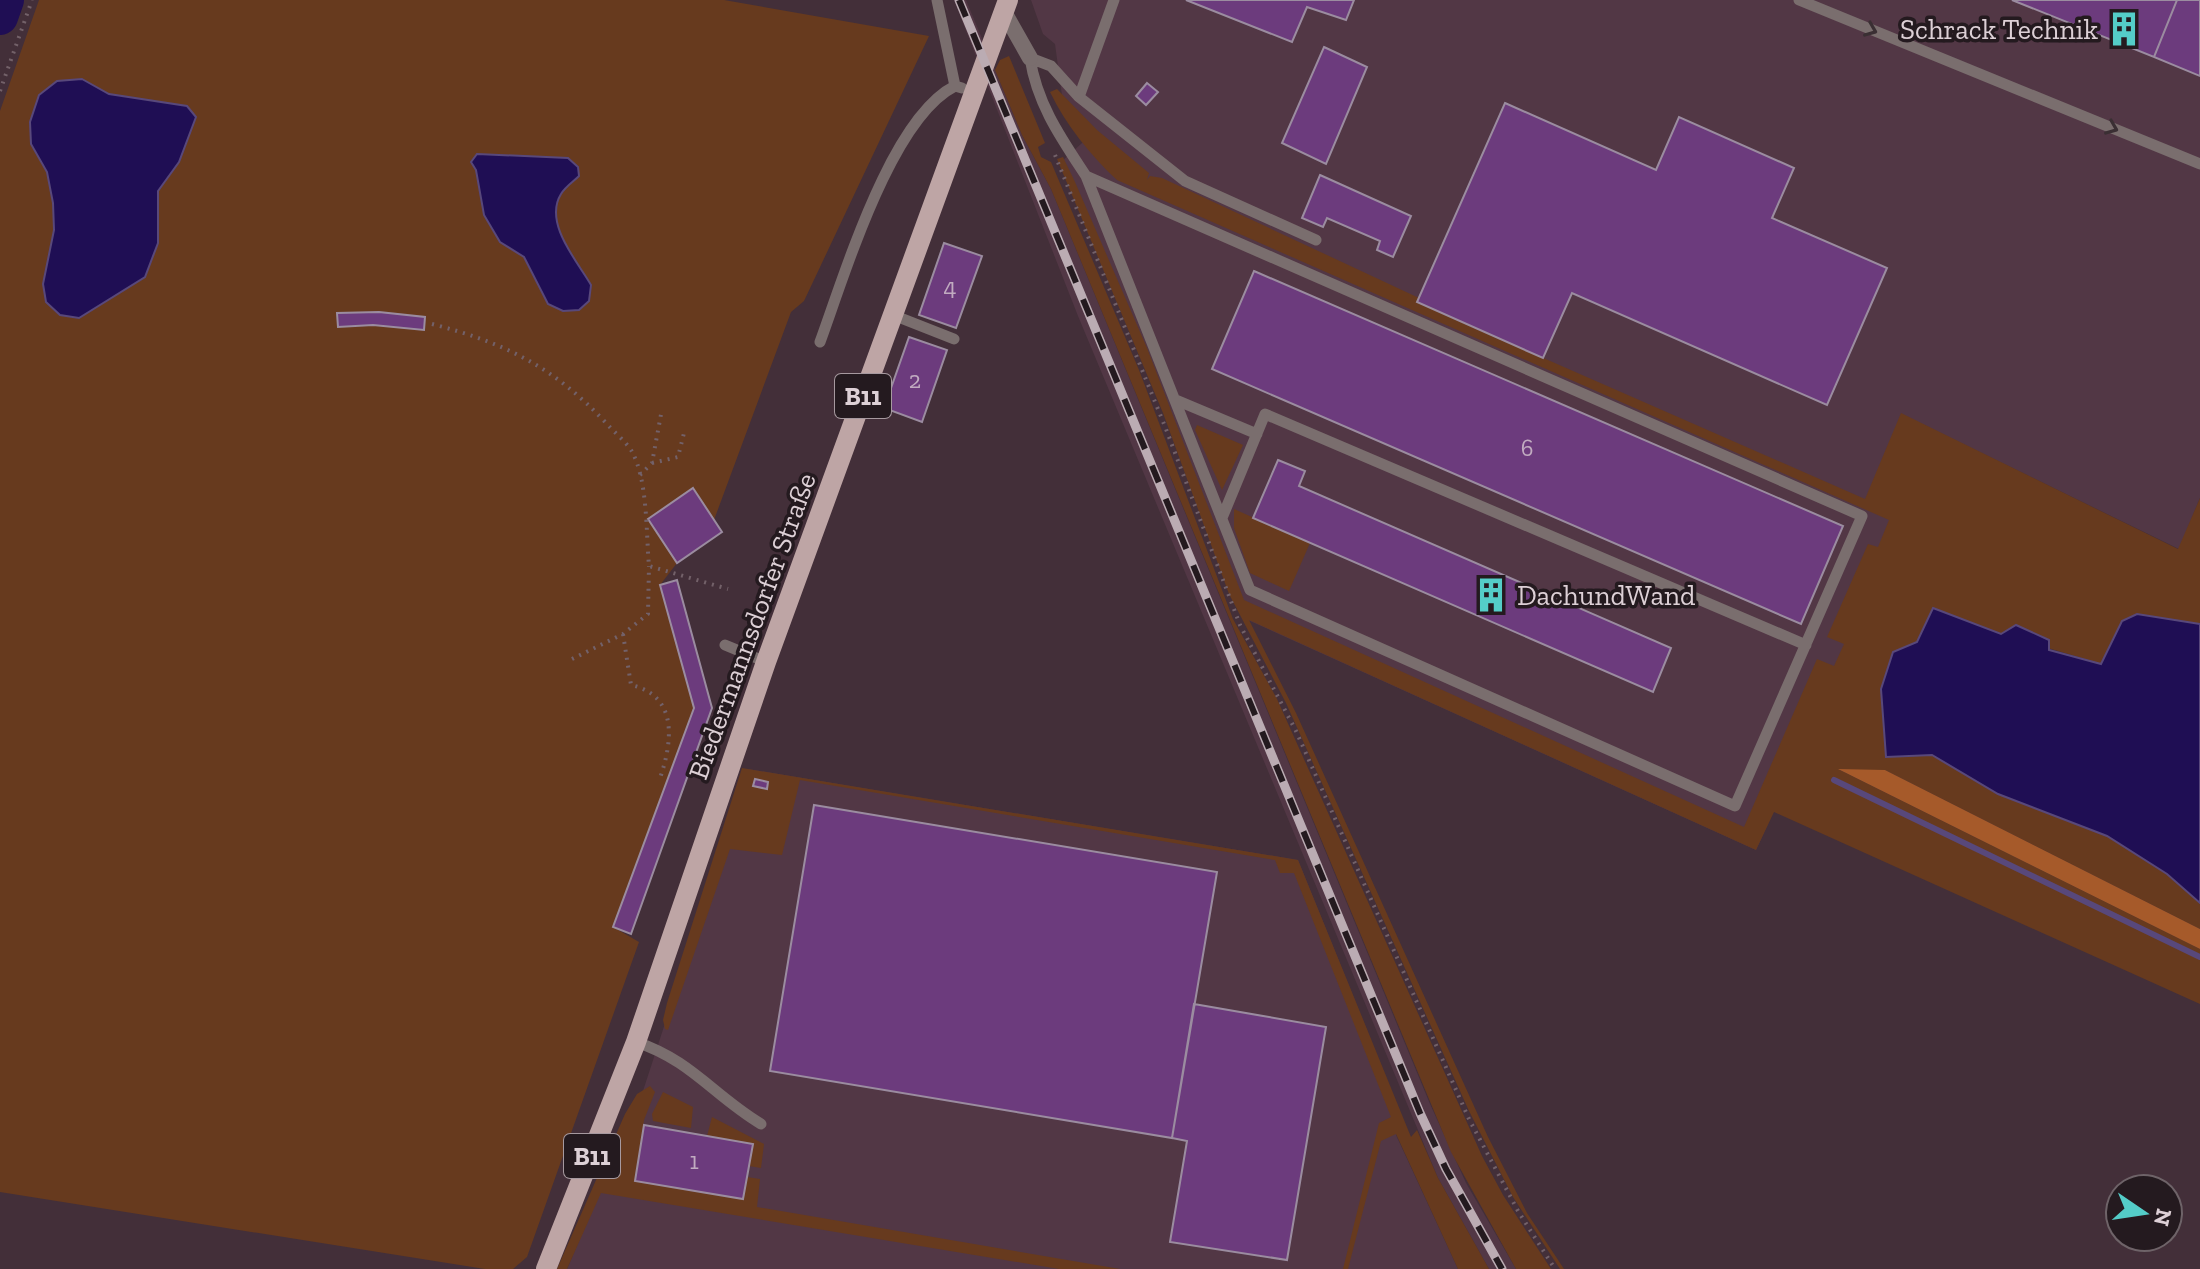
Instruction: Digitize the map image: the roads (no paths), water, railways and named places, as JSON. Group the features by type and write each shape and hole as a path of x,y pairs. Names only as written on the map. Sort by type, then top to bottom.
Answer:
{"main road":[{"name":"Biedermannsdorfer Straße","path":"546,1269 636,1042 766,662 893,315 964,90 1006,6"}],"street":[{"path":"1006,6 1030,58"}],"lane":[{"path":"820,342 881,178 936,95 964,90 937,0"},
{"path":"1079,97 1114,0"},
{"path":"1799,0 2200,164"},
{"path":"1030,58 1051,66 1079,97 1185,181 1316,240"},
{"path":"1030,58 1035,89 1057,133 1086,176 1250,590 1735,806 1862,516 1086,176"},
{"path":"893,315 954,339"},
{"path":"1176,400 1257,434"},
{"path":"1222,518 1265,414 1806,645"},
{"path":"725,645 766,662"},
{"path":"636,1042 684,1063 735,1107 761,1124"}],"waterway":[{"path":"0,17 6,0"},
{"path":"1834,780 2200,957"}],"railway":[{"path":"959,0 1420,1113 1446,1169 1502,1269"}],"place":[{"name":"Schrack Technik","path":"2124,29"},
{"name":"DachundWand","path":"1491,595"}]}
